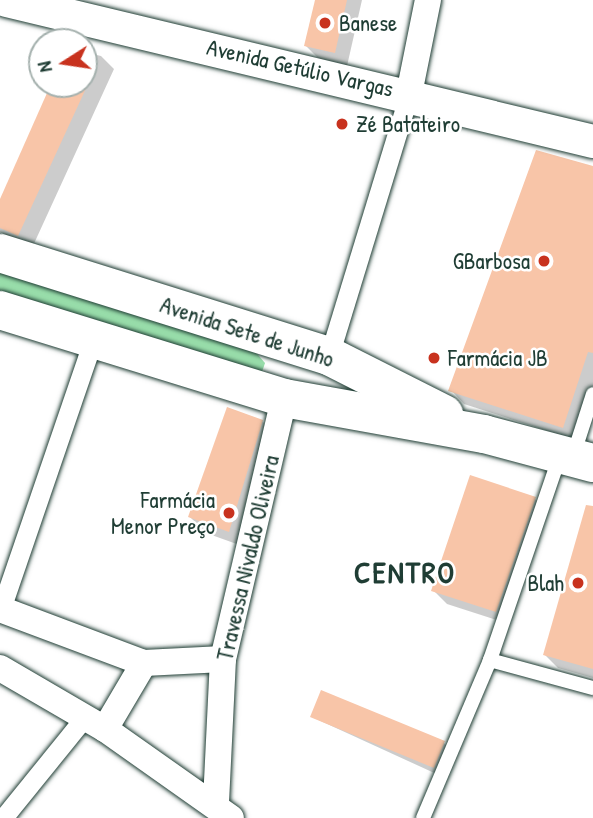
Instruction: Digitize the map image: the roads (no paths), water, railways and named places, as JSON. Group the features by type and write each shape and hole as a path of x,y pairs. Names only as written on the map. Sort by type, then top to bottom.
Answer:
{"main road":[{"name":"Avenida Sete de Junho","path":"0,253 329,356 484,434"},
{"name":"Avenida Sete de Junho","path":"0,310 284,398 484,434 575,458"}],"street":[{"name":"Avenida Getúlio Vargas","path":"6,0 408,93 593,141"},
{"path":"329,356 408,93 428,0"},
{"path":"94,338 1,609 144,663 223,659"},
{"name":"Travessa Nivaldo Oliveira","path":"224,810 223,659 284,398"},
{"path":"3,818 94,724 144,663"},
{"path":"0,668 94,724 224,810"}],"lane":[{"path":"423,818 575,458 593,394"},
{"path":"490,660 593,688"}],"place":[{"name":"Banese","path":"325,23"},
{"name":"Zé Batateiro","path":"342,124"},
{"name":"GBarbosa","path":"544,261"},
{"name":"Farmácia JB","path":"434,358"},
{"name":"Farmácia Menor Preço","path":"229,513"},
{"name":"Blah","path":"578,583"}],"district":[{"name":"CENTRO","path":"405,572"}]}
